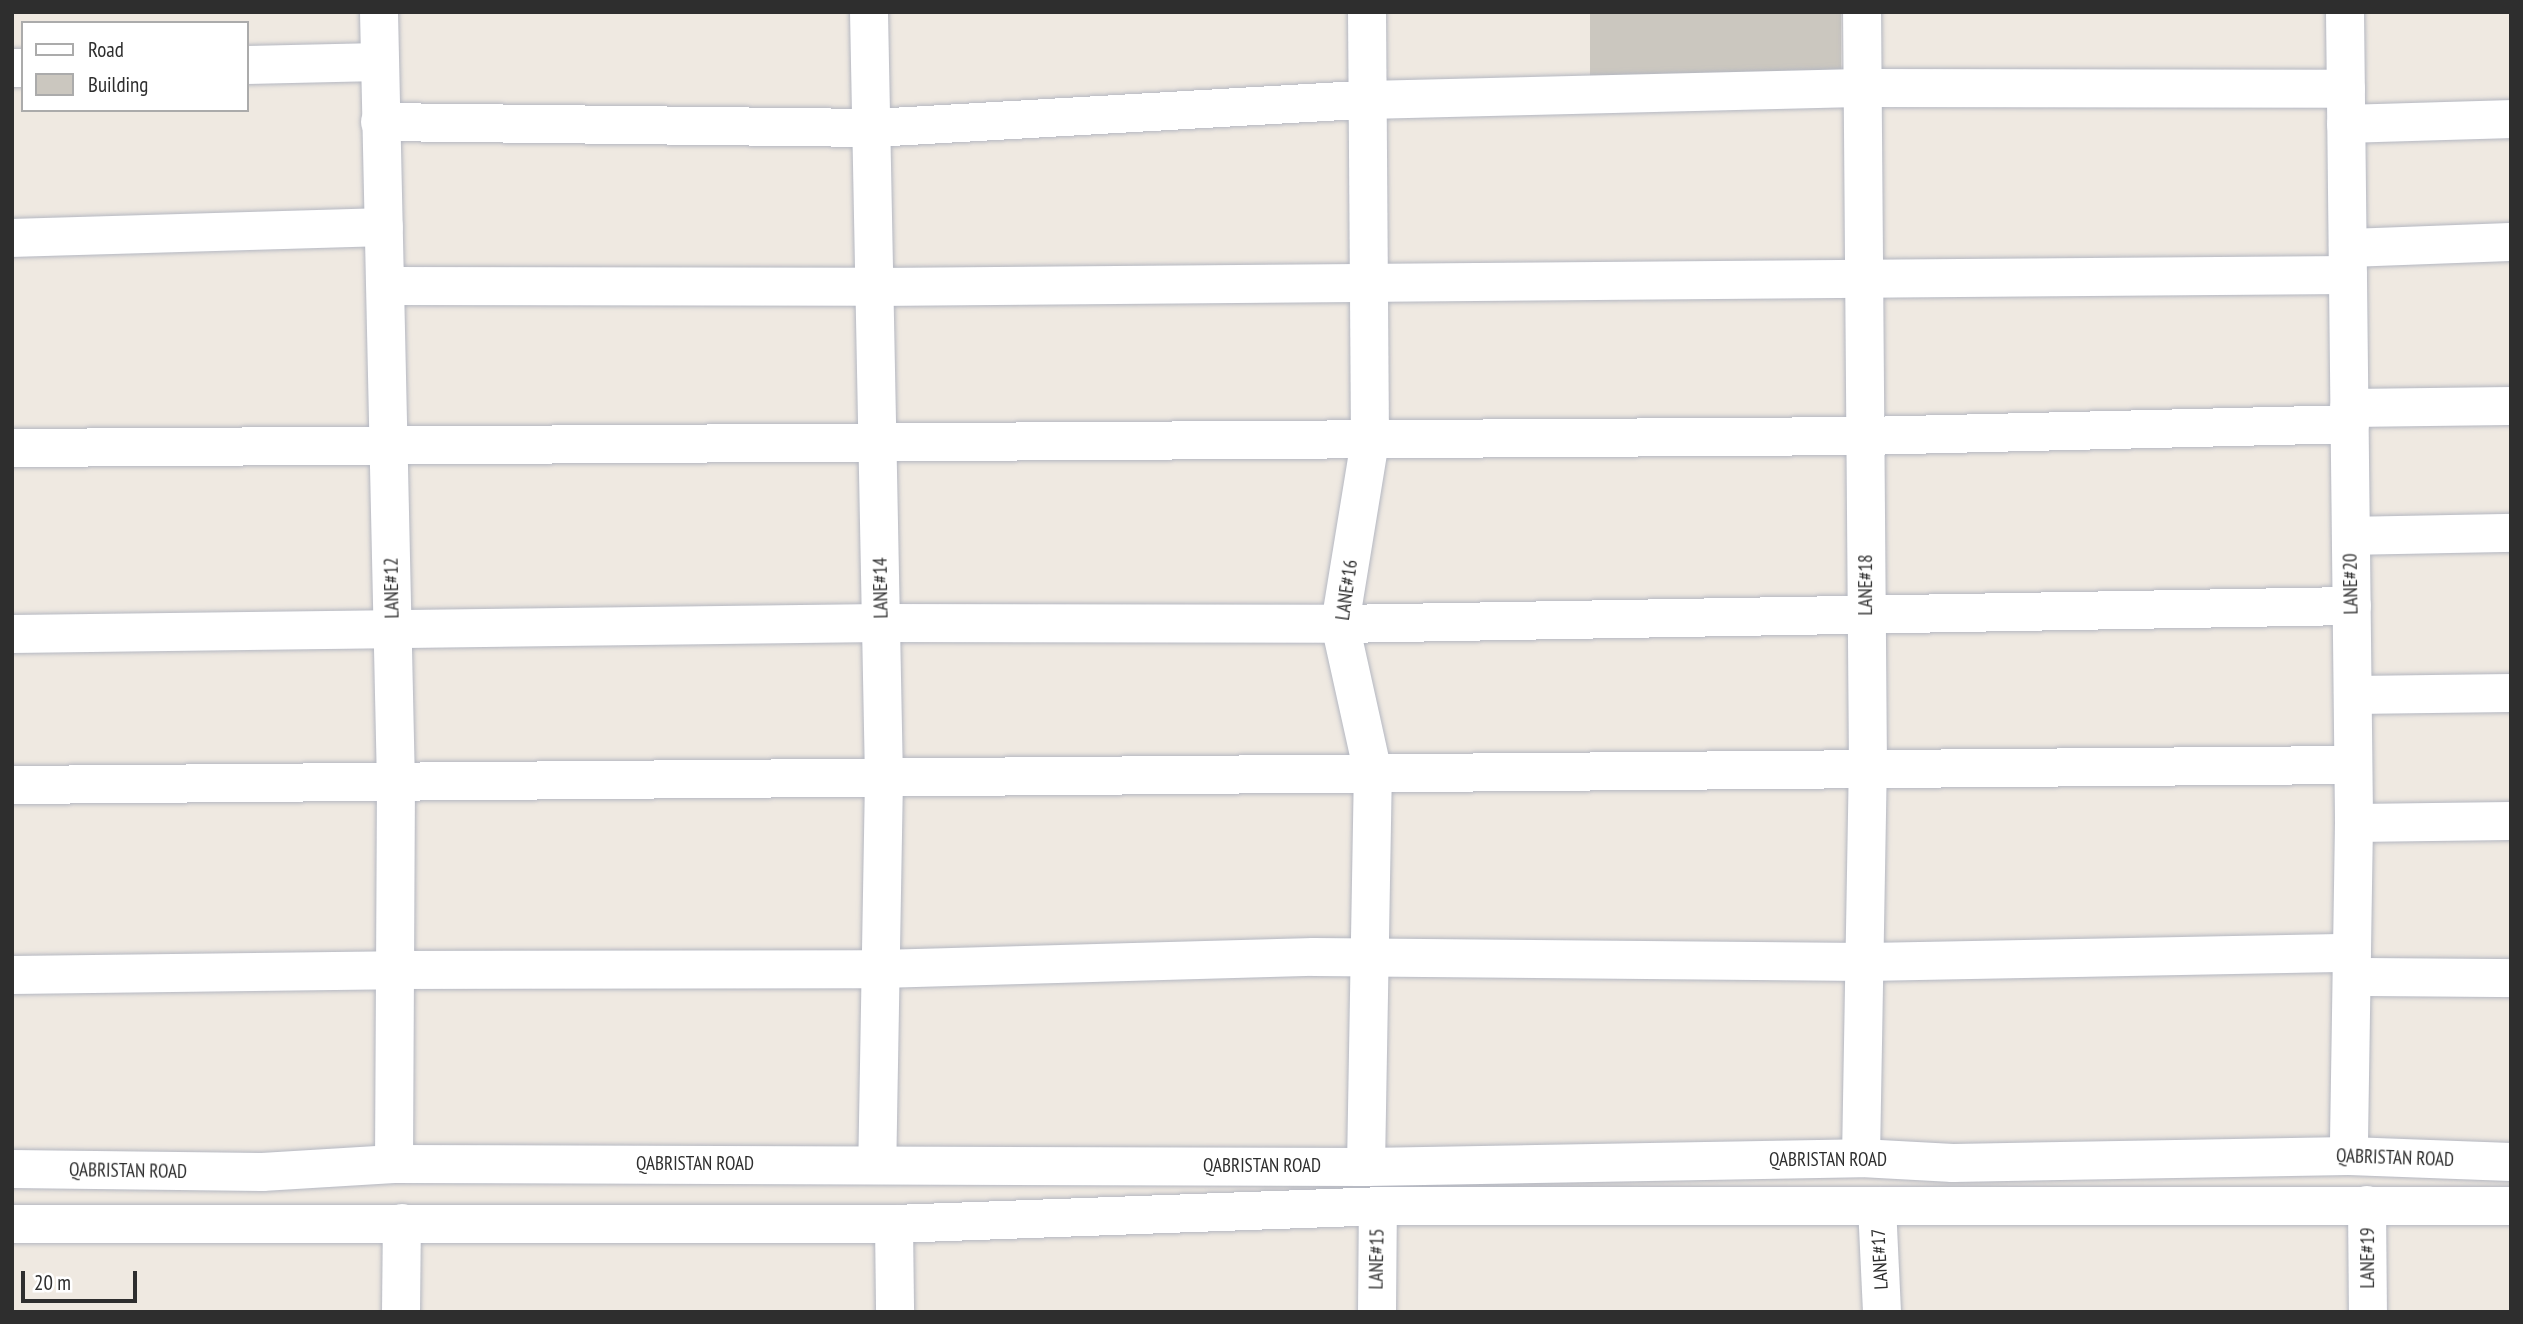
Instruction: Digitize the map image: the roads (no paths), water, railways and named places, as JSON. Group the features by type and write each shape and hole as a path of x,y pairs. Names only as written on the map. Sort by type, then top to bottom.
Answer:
{"street":[{"name":"LANE#12","path":"379,12 396,782 394,1164"},
{"name":"LANE#14","path":"870,12 884,778 877,1164"},
{"name":"LANE#16","path":"1366,1167 1373,773 1340,624 1370,439 1367,12"},
{"name":"LANE#18","path":"1861,12 1868,769 1861,1158"},
{"name":"LANE#20","path":"2345,12 2354,823 2349,1156"},
{"path":"248,65 380,62"},
{"path":"380,122 874,128 1367,100 1862,88 2346,107 2511,119"},
{"path":"12,238 384,228"},
{"path":"386,286 874,287 1864,278 2348,261 2511,242"},
{"path":"12,448 1865,436 2349,416 2511,406"},
{"path":"2351,536 2511,533"},
{"path":"12,634 881,624 1340,624 2351,606"},
{"path":"2353,695 2511,693"},
{"path":"12,785 2353,765"},
{"path":"2354,823 2511,821"},
{"path":"12,975 395,970 880,969 1314,957 2352,965 2511,978"},
{"name":"QABRISTAN ROAD","path":"12,1169 262,1172 394,1164 1366,1167 1861,1158 1952,1163 2349,1156 2511,1162"},
{"path":"1951,1206 1952,1163"},
{"path":"258,1223 262,1172"},
{"name":"LANE#19","path":"2367,1205 2368,1312"},
{"path":"12,1224 894,1224 1378,1206 2511,1206"},
{"name":"LANE#15","path":"1377,1312 1378,1206"},
{"name":"LANE#17","path":"1877,1206 1882,1312"},
{"path":"401,1312 402,1223"},
{"path":"894,1224 895,1312"}]}
